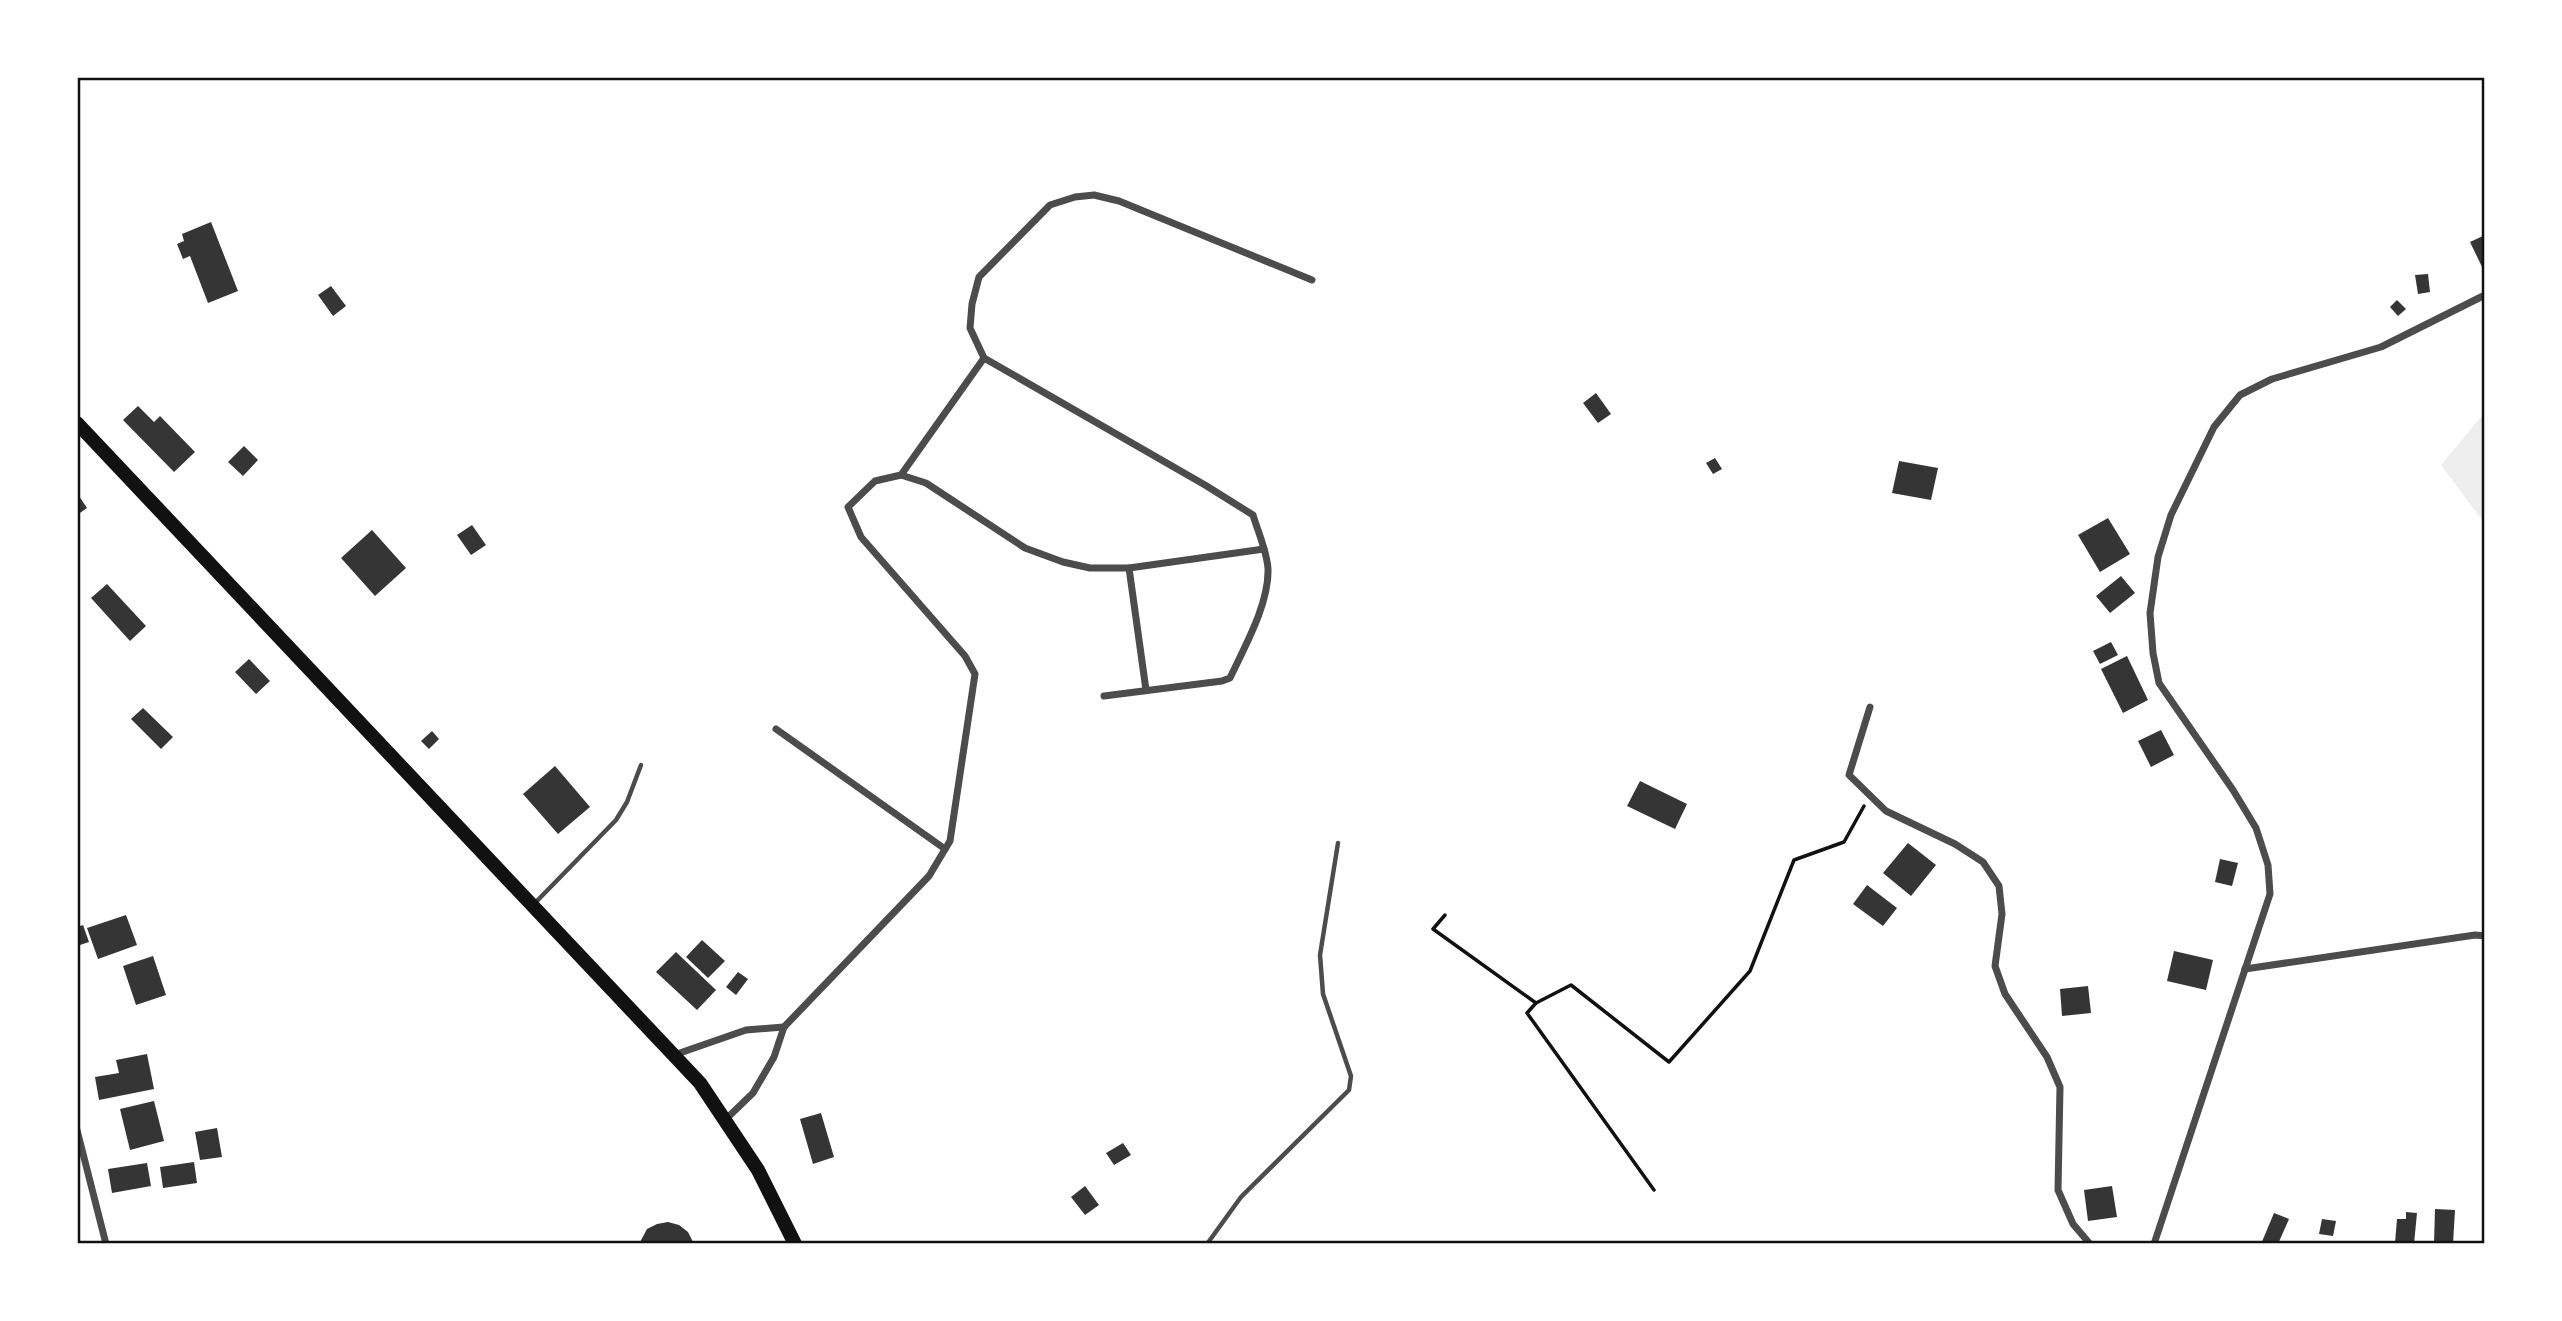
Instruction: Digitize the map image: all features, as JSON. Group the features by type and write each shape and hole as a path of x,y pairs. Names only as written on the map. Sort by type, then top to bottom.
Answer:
{"main road":[{"path":"77,423 700,1083 758,1170 796,1244"}],"street":[{"path":"1104,696 1230,678 1260,615 1268,569 1264,549 1253,515 984,358 970,328 972,304 979,277 1050,205 1075,197 1094,195 1119,201 1312,280"},
{"path":"2154,1244 2270,894 2268,865 2256,828 2159,683 2153,653 2150,613 2158,557 2171,515 2214,427 2240,395 2272,379 2381,347 2485,295"},
{"path":"901,475 984,358"},
{"path":"725,1120 753,1093 775,1057 784,1027 929,876 950,841 975,674 965,656 861,537 848,507 875,481 901,475 926,483 1025,548 1063,562 1090,568 1129,568 1264,549"},
{"path":"1129,568 1146,691"},
{"path":"1870,707 1849,775 1886,811 1955,844 1983,862 1999,886 2002,914 1996,966 2005,994 2047,1057 2060,1087 2058,1190 2073,1224 2090,1244"},
{"path":"776,729 945,849"},
{"path":"2245,969 2474,935 2485,936"},
{"path":"674,1055 746,1030 784,1027"},
{"path":"77,1130 106,1244"}],"lane":[{"path":"532,906 616,820 627,802 641,765"},
{"path":"1207,1244 1241,1197 1349,1090 1352,1076 1323,994 1320,955 1338,843"}],"path":[{"path":"1654,1190 1527,1013 1536,1003 1571,985 1669,1062 1750,971 1794,860 1844,842 1870,795"},
{"path":"1445,915 1433,929 1536,1003"}],"shaded area":[{"path":"2485,412 2485,524 2441,465"}],"building":[{"path":"211,222 238,291 208,303 190,256 183,259 177,244 184,241 182,234"},
{"path":"2485,235 2485,268 2483,269 2470,242"},
{"path":"2428,274 2430,292 2418,294 2415,275"},
{"path":"331,286 346,306 333,316 318,295"},
{"path":"2397,300 2406,309 2398,316 2390,307"},
{"path":"1596,393 1611,414 1598,423 1583,403"},
{"path":"138,406 154,422 160,416 195,452 174,472 123,420"},
{"path":"244,446 258,460 243,476 228,462"},
{"path":"1715,458 1722,469 1713,474 1706,463"},
{"path":"1899,461 1938,468 1931,500 1892,493"},
{"path":"77,493 87,508 77,515"},
{"path":"2108,518 2130,554 2100,572 2078,535"},
{"path":"472,525 486,545 471,555 457,535"},
{"path":"372,530 406,568 375,596 341,558"},
{"path":"2121,576 2135,593 2110,613 2096,596"},
{"path":"107,584 146,626 130,641 91,598"},
{"path":"2111,642 2118,655 2100,664 2093,651"},
{"path":"2127,656 2148,700 2123,713 2101,669"},
{"path":"249,659 270,681 256,694 235,672"},
{"path":"143,708 173,737 161,749 131,719"},
{"path":"2161,730 2174,755 2151,767 2138,741"},
{"path":"432,731 439,739 429,749 421,741"},
{"path":"555,766 590,807 558,834 523,794"},
{"path":"1640,781 1687,804 1675,829 1627,806"},
{"path":"1908,843 1936,865 1911,896 1883,873"},
{"path":"2220,859 2238,863 2232,886 2215,882"},
{"path":"1867,885 1897,908 1883,926 1853,904"},
{"path":"126,915 137,945 98,959 87,928"},
{"path":"83,925 89,942 77,946 77,927"},
{"path":"702,940 725,961 708,978 686,957"},
{"path":"2174,951 2213,960 2206,990 2167,981"},
{"path":"676,952 716,990 697,1010 656,972"},
{"path":"153,956 166,995 136,1005 123,966"},
{"path":"738,972 748,979 736,995 726,987"},
{"path":"2088,986 2091,1013 2062,1016 2060,989"},
{"path":"147,1054 154,1089 99,1100 95,1077 119,1073 116,1060"},
{"path":"154,1101 164,1141 130,1150 120,1109"},
{"path":"821,1113 834,1157 813,1164 800,1119"},
{"path":"217,1128 222,1157 200,1160 195,1132"},
{"path":"1123,1143 1131,1155 1114,1165 1106,1153"},
{"path":"194,1162 197,1183 163,1188 160,1167"},
{"path":"147,1163 151,1186 112,1193 108,1169"},
{"path":"1085,1186 1099,1205 1085,1215 1071,1197"},
{"path":"2112,1186 2117,1217 2088,1221 2084,1190"},
{"path":"2435,1209 2455,1210 2453,1244 2434,1244"},
{"path":"2406,1212 2417,1213 2414,1244 2395,1243 2397,1219 2406,1219"},
{"path":"2274,1213 2289,1219 2278,1244 2261,1244"},
{"path":"2322,1219 2336,1221 2333,1236 2319,1234"},
{"path":"668,1222 679,1225 688,1232 694,1244 639,1244 647,1229"}]}
